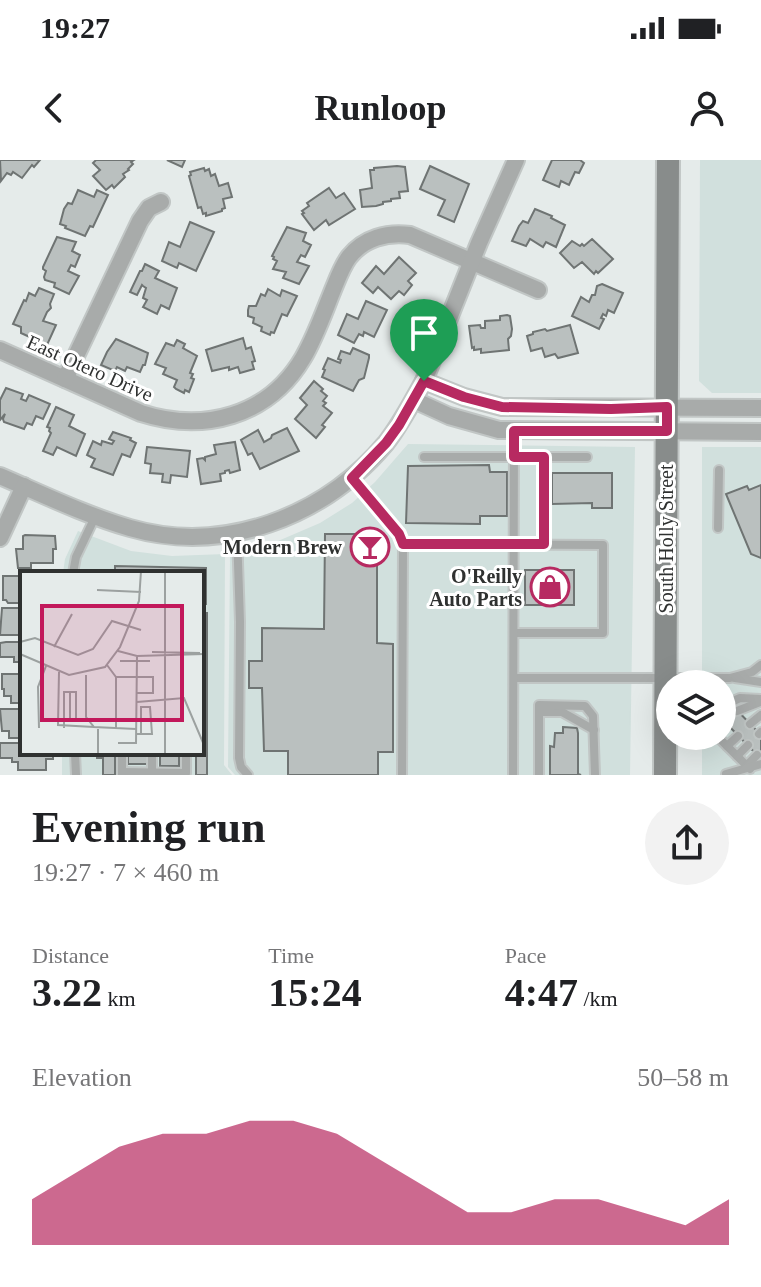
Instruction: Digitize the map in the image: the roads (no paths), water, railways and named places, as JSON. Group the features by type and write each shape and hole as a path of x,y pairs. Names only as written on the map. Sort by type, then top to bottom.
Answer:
{"main road":[{"name":"South Holly Street","path":"666,670 668,160"},
{"name":"South Holly Street","path":"665,750 665,775"}],"street":[{"path":"0,476 129,528 168,535 202,537 237,533 258,528 325,498 352,478 386,443 414,400 516,160"},
{"path":"65,379 140,221 149,208 161,202"},
{"name":"East Otero Drive","path":"0,350 141,413 194,423 239,413 261,402 288,378 303,358 344,265 368,241 390,235 410,235 538,290"},
{"path":"424,381 464,397 502,407 761,408"},
{"path":"414,400 449,416 514,431 761,432"},
{"path":"0,538 24,486"}],"lane":[{"path":"513,775 514,431"},
{"path":"424,457 587,457"},
{"path":"544,457 544,544"},
{"path":"718,528 719,470"},
{"path":"352,478 399,534 403,544 402,775"},
{"path":"73,571 76,557 96,516"},
{"path":"237,533 239,759 248,775"},
{"path":"403,544 603,545 603,633 514,633"},
{"path":"736,676 752,672 761,665"},
{"path":"514,678 656,677"},
{"path":"736,679 761,682"},
{"path":"736,700 761,700"},
{"path":"737,711 761,700"},
{"path":"539,775 539,705 585,706 593,716 595,775"},
{"path":"539,712 562,712 594,730"},
{"path":"750,724 761,715"},
{"path":"737,756 748,745"},
{"path":"731,750 748,767"},
{"path":"75,755 76,775"},
{"path":"152,755 152,772"},
{"path":"122,774 186,773 186,755"},
{"path":"726,774 759,760"}],"place":[{"name":"Modern Brew","path":"370,547"},
{"name":"O'Reilly Auto Parts","path":"550,587"}]}
